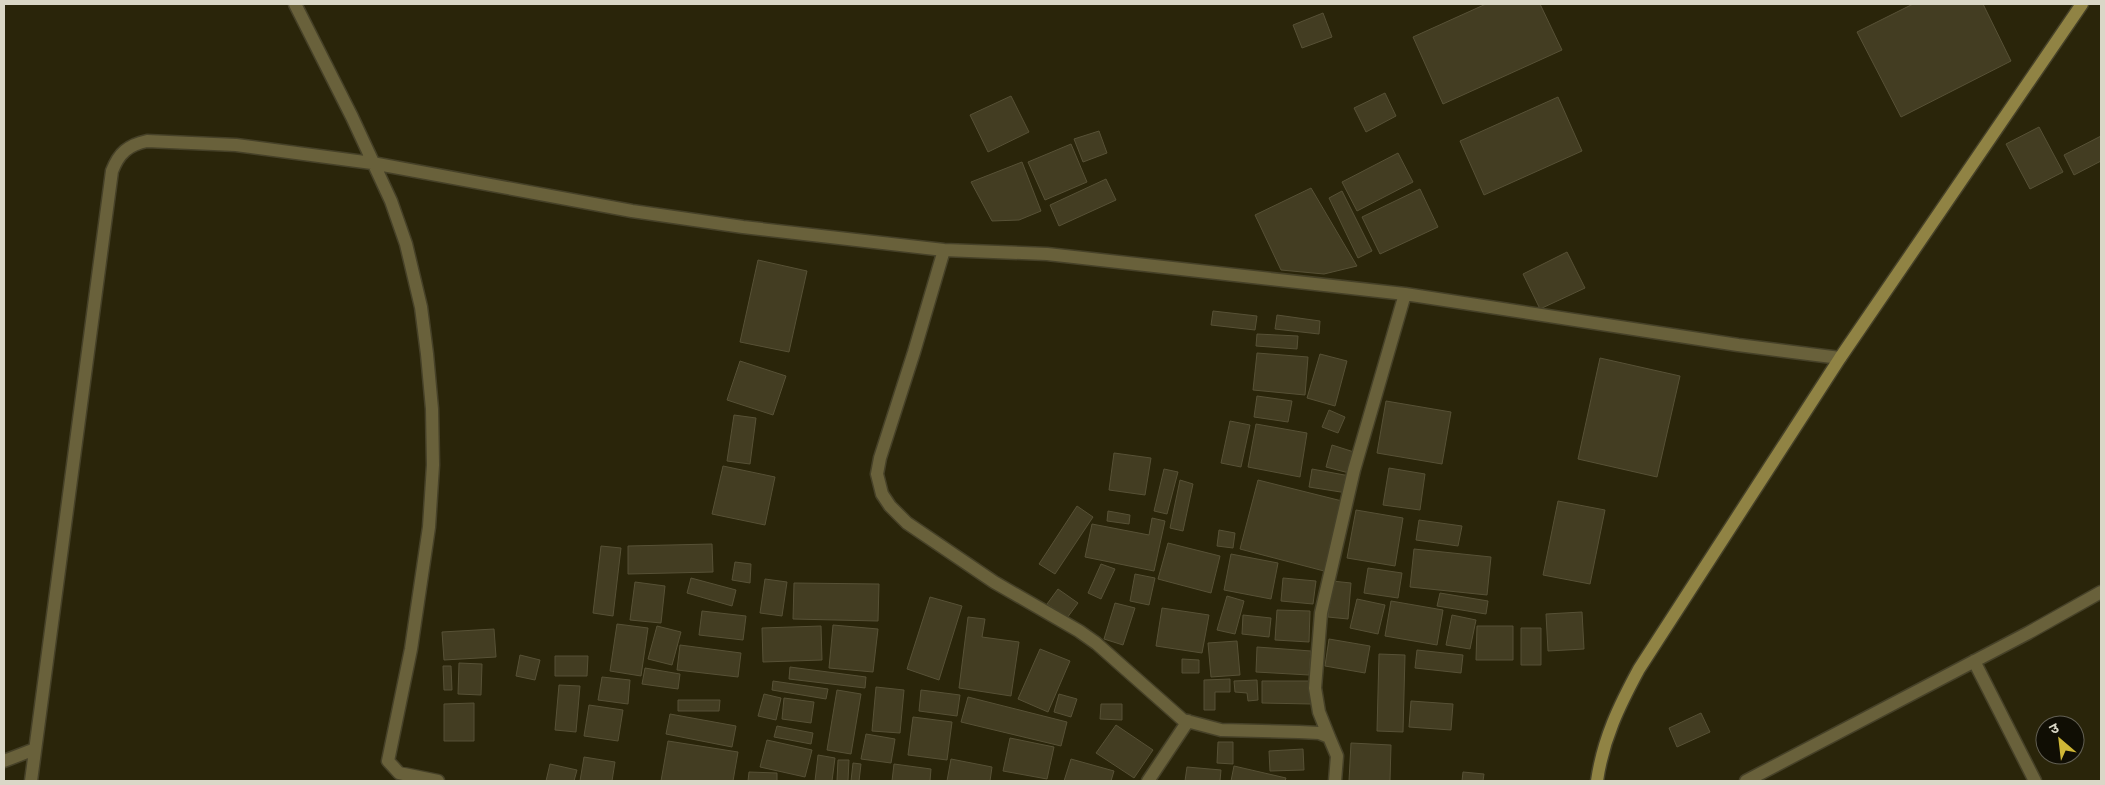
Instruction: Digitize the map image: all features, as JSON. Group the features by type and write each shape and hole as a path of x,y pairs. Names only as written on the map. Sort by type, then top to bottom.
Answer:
{"street":[{"path":"295,4 352,117 391,202 406,244 421,307 432,409 433,465 429,527 411,649 388,761 399,773 438,781"},
{"path":"1597,781 1604,746 1616,712 1639,669 1840,358 2082,4"},
{"path":"31,781 112,171 116,160 123,150 134,144 147,141 236,146 372,163 632,211 753,228 944,250 1047,254 1405,294 1738,346 1840,358"},
{"path":"944,250 880,458 878,474 882,494 890,506 907,523 994,582 1079,631 1118,661 1168,707 1188,721 1221,730 1319,733 1329,737"},
{"path":"1335,781 1337,756 1319,712 1315,688 1321,613 1354,470 1405,294"},
{"path":"1746,781 2101,592"},
{"path":"1974,661 2035,781"},
{"path":"1148,781 1188,721"},
{"path":"4,761 35,749"}],"building":[{"path":"1486,4 1540,4 1562,50 1443,104 1413,37"},
{"path":"1913,4 1983,4 2011,61 1901,117 1857,32"},
{"path":"1323,13 1332,37 1302,48 1293,25"},
{"path":"1385,93 1396,116 1366,132 1354,108"},
{"path":"1011,96 1029,132 988,152 970,115"},
{"path":"1558,97 1582,151 1484,195 1460,141"},
{"path":"2039,127 2063,172 2030,189 2006,144"},
{"path":"1099,131 1107,153 1083,162 1074,139"},
{"path":"2101,136 2101,161 2074,175 2064,155"},
{"path":"1071,144 1087,182 1045,200 1028,162"},
{"path":"1398,153 1413,182 1357,211 1342,182"},
{"path":"1022,162 1041,211 1019,220 992,221 971,182"},
{"path":"1106,179 1116,200 1059,226 1050,205"},
{"path":"1311,188 1357,266 1324,274 1281,270 1255,215"},
{"path":"1420,189 1438,227 1380,254 1362,217"},
{"path":"1342,191 1372,251 1358,258 1329,198"},
{"path":"1567,252 1585,288 1540,309 1523,274"},
{"path":"758,260 807,271 789,352 740,342"},
{"path":"1213,311 1257,316 1255,330 1211,325"},
{"path":"1277,315 1320,321 1319,334 1275,329"},
{"path":"1257,334 1298,336 1297,349 1256,346"},
{"path":"1257,353 1308,357 1305,395 1253,390"},
{"path":"1320,354 1347,361 1335,406 1307,398"},
{"path":"1600,358 1680,376 1657,477 1578,459"},
{"path":"740,361 786,376 773,415 727,400"},
{"path":"1257,396 1292,401 1288,422 1254,417"},
{"path":"1386,401 1451,412 1442,464 1377,453"},
{"path":"1329,410 1345,417 1338,433 1322,427"},
{"path":"734,415 756,418 750,464 727,461"},
{"path":"1230,421 1250,425 1241,467 1221,463"},
{"path":"1256,424 1307,433 1300,477 1248,467"},
{"path":"1332,445 1354,452 1349,473 1326,467"},
{"path":"1114,453 1151,458 1145,495 1109,490"},
{"path":"723,466 775,477 765,525 712,514"},
{"path":"1389,468 1425,474 1420,510 1383,505"},
{"path":"1164,469 1178,472 1167,514 1154,511"},
{"path":"1312,469 1350,476 1347,493 1309,487"},
{"path":"1180,480 1193,484 1183,531 1170,528"},
{"path":"1258,480 1346,502 1324,571 1240,549"},
{"path":"1558,501 1605,510 1590,584 1543,575"},
{"path":"1077,506 1093,517 1055,574 1039,564"},
{"path":"1356,510 1403,518 1395,566 1347,558"},
{"path":"1108,511 1130,515 1129,524 1107,521"},
{"path":"1152,518 1165,521 1154,571 1085,557 1092,524 1149,535"},
{"path":"1419,520 1462,526 1458,546 1416,540"},
{"path":"1219,530 1235,533 1233,548 1217,546"},
{"path":"1168,543 1220,556 1211,593 1158,579"},
{"path":"712,544 713,572 628,574 628,546"},
{"path":"601,546 621,548 613,616 593,613"},
{"path":"1414,549 1491,557 1487,595 1410,587"},
{"path":"1231,554 1278,563 1271,599 1224,590"},
{"path":"735,562 751,564 750,583 732,580"},
{"path":"1101,564 1115,569 1101,599 1088,593"},
{"path":"1368,568 1402,573 1398,598 1364,593"},
{"path":"1135,574 1155,578 1149,605 1130,601"},
{"path":"691,578 736,590 732,606 687,593"},
{"path":"1283,578 1316,581 1313,604 1281,601"},
{"path":"765,579 787,582 782,616 760,613"},
{"path":"1332,581 1351,583 1348,619 1328,617"},
{"path":"635,582 665,586 661,623 630,620"},
{"path":"794,583 879,584 878,621 793,619"},
{"path":"1058,589 1078,603 1067,618 1047,604"},
{"path":"1440,593 1488,601 1486,614 1437,606"},
{"path":"1227,596 1244,601 1235,634 1217,630"},
{"path":"930,597 962,606 939,680 907,669"},
{"path":"1357,599 1385,605 1378,634 1350,628"},
{"path":"1391,601 1443,610 1437,645 1385,636"},
{"path":"1115,603 1135,608 1123,645 1104,639"},
{"path":"1162,608 1209,615 1202,653 1156,646"},
{"path":"1277,610 1310,611 1309,642 1275,640"},
{"path":"702,611 746,616 743,640 699,635"},
{"path":"1582,612 1584,649 1548,651 1546,614"},
{"path":"1243,615 1271,618 1269,637 1242,634"},
{"path":"1452,615 1476,620 1470,649 1446,645"},
{"path":"968,617 985,619 982,637 1019,642 1011,696 959,688"},
{"path":"617,624 648,628 641,676 610,671"},
{"path":"833,625 878,629 873,672 829,668"},
{"path":"657,626 681,632 672,665 648,659"},
{"path":"821,626 822,660 763,662 762,628"},
{"path":"1477,626 1513,626 1513,660 1476,660"},
{"path":"1521,628 1541,628 1541,665 1521,665"},
{"path":"494,629 496,657 444,660 442,632"},
{"path":"1329,639 1370,646 1365,673 1325,666"},
{"path":"1237,641 1240,675 1211,677 1208,643"},
{"path":"680,645 741,653 738,677 677,670"},
{"path":"1257,647 1311,651 1309,675 1256,672"},
{"path":"1040,649 1070,661 1048,712 1018,699"},
{"path":"1417,650 1463,655 1461,673 1415,668"},
{"path":"1379,654 1405,655 1403,732 1377,731"},
{"path":"520,655 540,660 535,680 516,676"},
{"path":"555,656 588,656 587,676 555,676"},
{"path":"1182,659 1199,660 1199,673 1182,673"},
{"path":"459,663 482,664 481,695 458,694"},
{"path":"443,666 451,666 452,690 444,690"},
{"path":"790,667 866,677 865,688 789,679"},
{"path":"645,668 680,674 678,689 642,684"},
{"path":"602,677 630,680 628,704 598,700"},
{"path":"1230,679 1230,692 1215,692 1215,710 1204,710 1204,680"},
{"path":"1257,680 1258,700 1248,701 1247,693 1235,692 1234,681"},
{"path":"773,681 828,689 826,699 772,690"},
{"path":"1262,681 1311,681 1311,704 1262,703"},
{"path":"559,685 580,686 576,732 555,730"},
{"path":"876,687 904,690 900,733 872,731"},
{"path":"837,690 861,694 851,754 827,750"},
{"path":"921,690 960,695 957,716 919,711"},
{"path":"764,694 781,698 776,720 758,716"},
{"path":"1059,694 1077,699 1071,717 1054,712"},
{"path":"968,697 1067,722 1061,746 961,722"},
{"path":"784,698 814,702 811,723 782,719"},
{"path":"678,700 720,700 719,711 678,711"},
{"path":"1411,701 1453,704 1451,730 1409,727"},
{"path":"474,703 474,741 444,741 444,704"},
{"path":"1101,704 1122,704 1122,720 1100,719"},
{"path":"589,705 623,710 618,741 584,736"},
{"path":"1701,713 1710,732 1677,747 1669,728"},
{"path":"670,714 736,726 732,747 666,734"},
{"path":"913,717 952,722 947,760 908,755"},
{"path":"1116,725 1153,750 1134,778 1096,753"},
{"path":"777,726 813,733 811,744 774,737"},
{"path":"866,734 895,739 891,763 861,759"},
{"path":"1010,738 1054,747 1047,779 1003,771"},
{"path":"767,740 812,750 805,777 760,767"},
{"path":"668,741 738,752 733,781 661,781"},
{"path":"1218,742 1233,742 1233,764 1217,763"},
{"path":"1351,743 1391,745 1390,781 1349,781"},
{"path":"1303,749 1304,770 1270,771 1269,751"},
{"path":"818,755 835,758 832,781 815,781"},
{"path":"584,757 615,762 612,781 580,781"},
{"path":"951,759 992,767 990,781 947,781"},
{"path":"1071,759 1114,771 1111,781 1064,781"},
{"path":"838,760 849,760 848,781 837,781"},
{"path":"853,763 861,764 859,781 851,781"},
{"path":"550,764 577,770 574,781 546,781"},
{"path":"894,764 931,769 930,781 892,781"},
{"path":"1234,766 1286,778 1285,781 1231,781"},
{"path":"1187,767 1221,770 1220,781 1185,781"},
{"path":"749,772 777,773 777,781 748,781"},
{"path":"1463,772 1484,774 1483,781 1462,781"}]}
